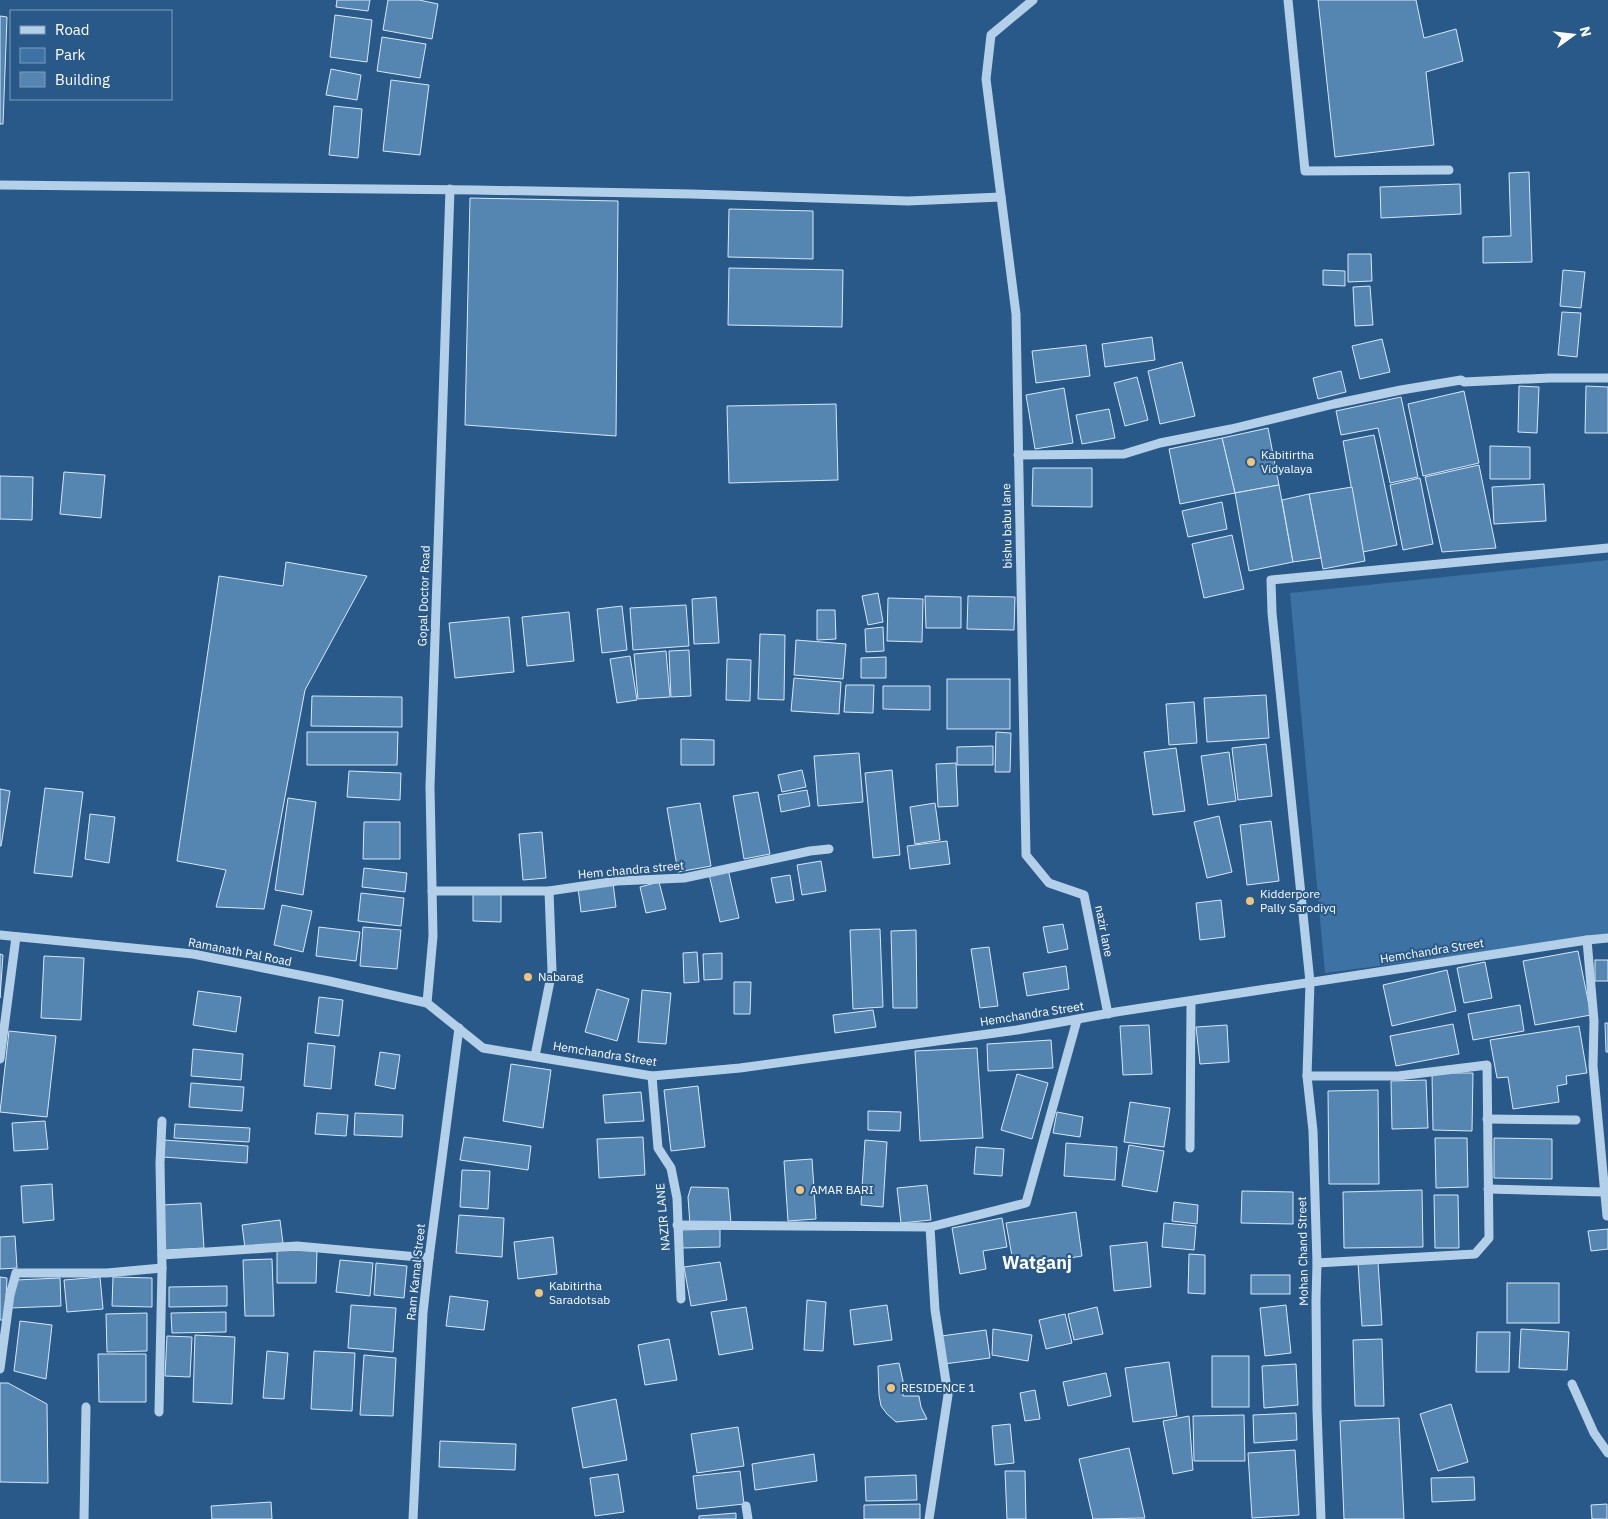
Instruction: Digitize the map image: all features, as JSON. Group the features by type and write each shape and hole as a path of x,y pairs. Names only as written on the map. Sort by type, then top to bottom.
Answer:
{"street":[{"name":"bishu babu lane","path":"1026,855 1016,314 986,79 991,35 1033,0"},
{"path":"1288,0 1305,171 1449,170"},
{"path":"0,185 450,189 908,201 1002,197"},
{"name":"Gopal Doctor Road","path":"427,1003 434,936 430,787 450,189"},
{"path":"1018,455 1124,454 1160,443 1231,429 1334,404 1461,380 1464,382 1550,378 1608,378"},
{"name":"Mohan Chand Street","path":"1321,1519 1317,1410 1317,1263 1313,1131 1307,1076 1310,982 1273,622 1271,580 1608,548"},
{"name":"Hem chandra street","path":"432,891 550,891 617,881 684,878 828,848"},
{"name":"nazir lane","path":"1026,855 1049,883 1084,896 1108,1014"},
{"path":"536,1056 552,971 550,891"},
{"name":"Ramanath Pal Road","path":"0,935 193,954 427,1003 462,1030"},
{"path":"0,1059 16,937"},
{"name":"Hemchandra Street","path":"462,1030 483,1048 652,1076 740,1068 1077,1020 1310,982 1608,938"},
{"path":"1587,940 1594,1021 1593,1066 1607,1216"},
{"path":"1190,1002 1190,1148"},
{"path":"677,1225 930,1228 1026,1203 1077,1020"},
{"name":"Ram Kamal Street","path":"413,1519 423,1312 462,1030"},
{"path":"1307,1076 1398,1076 1487,1065 1489,1238 1475,1254 1317,1263"},
{"name":"NAZIR LANE","path":"652,1076 658,1148 671,1168 677,1198 681,1299"},
{"path":"1487,1119 1576,1120"},
{"path":"159,1412 162,1268 160,1163 162,1121"},
{"path":"1488,1189 1604,1192"},
{"path":"929,1519 948,1395 935,1310 930,1228"},
{"path":"162,1255 298,1246 429,1258"},
{"path":"0,1369 10,1295 16,1273 107,1273 162,1268"},
{"path":"1572,1384 1594,1433 1608,1453"},
{"path":"84,1519 86,1407"},
{"path":"746,1506 748,1519"}],"green space":[{"path":"1608,560 1608,936 1325,973 1290,593"}],"building":[{"path":"337,0 370,0 368,11 336,7"},
{"path":"388,0 419,0 438,4 432,39 383,30"},
{"path":"1318,0 1416,0 1424,38 1456,29 1463,61 1426,72 1434,145 1335,157"},
{"path":"335,15 372,20 367,62 330,57"},
{"path":"0,16 7,17 3,124 0,124"},
{"path":"382,37 426,44 420,78 377,71"},
{"path":"331,69 361,75 357,100 326,95"},
{"path":"391,80 429,85 420,155 383,151"},
{"path":"334,106 362,109 358,158 329,155"},
{"path":"1529,172 1532,262 1483,263 1483,237 1511,236 1509,173"},
{"path":"1460,184 1461,214 1381,218 1380,187"},
{"path":"470,198 618,201 616,436 465,425"},
{"path":"729,209 813,211 813,259 728,257"},
{"path":"1348,254 1371,254 1372,281 1348,282"},
{"path":"729,268 843,270 842,327 728,325"},
{"path":"1323,270 1345,271 1345,286 1323,285"},
{"path":"1563,270 1585,272 1581,308 1560,306"},
{"path":"1370,286 1373,325 1355,326 1353,287"},
{"path":"1562,312 1581,313 1577,357 1558,355"},
{"path":"1152,337 1155,360 1105,367 1102,344"},
{"path":"1382,339 1390,372 1360,379 1352,346"},
{"path":"1086,345 1090,376 1036,383 1032,351"},
{"path":"1182,362 1195,416 1160,424 1148,371"},
{"path":"1341,371 1346,392 1318,399 1313,378"},
{"path":"1137,377 1148,420 1125,426 1114,383"},
{"path":"1519,386 1539,387 1537,433 1518,432"},
{"path":"1586,386 1608,387 1608,433 1585,433"},
{"path":"1064,388 1073,443 1035,449 1026,395"},
{"path":"1464,391 1479,463 1423,476 1408,404"},
{"path":"1401,397 1418,477 1390,483 1378,428 1341,435 1336,411"},
{"path":"836,404 838,480 729,483 727,406"},
{"path":"1109,409 1115,438 1082,444 1076,415"},
{"name":"Kabitirtha Vidyalaya","path":"1268,428 1279,485 1235,493 1222,438"},
{"path":"1374,435 1397,545 1363,552 1343,441"},
{"path":"1222,438 1235,493 1180,504 1169,449"},
{"path":"1490,446 1530,447 1530,479 1490,479"},
{"path":"1479,465 1496,548 1442,552 1425,477"},
{"path":"1033,468 1092,468 1092,507 1032,506"},
{"path":"64,472 105,475 101,518 60,514"},
{"path":"0,476 33,477 32,520 0,519"},
{"path":"1420,478 1433,544 1403,550 1390,485"},
{"path":"1544,484 1546,521 1494,524 1492,487"},
{"path":"1279,485 1293,562 1249,571 1235,493"},
{"path":"1352,487 1365,561 1323,569 1309,494"},
{"path":"1309,494 1321,558 1293,562 1282,500"},
{"path":"1222,502 1227,529 1188,537 1182,511"},
{"path":"1232,535 1244,589 1204,598 1192,544"},
{"path":"286,562 367,576 305,690 264,909 216,907 226,870 177,861 219,576 283,586"},
{"path":"878,593 883,622 868,625 862,596"},
{"path":"925,596 961,597 961,628 926,628"},
{"path":"968,596 1015,597 1014,630 967,629"},
{"path":"716,597 719,643 694,644 692,599"},
{"path":"888,598 923,599 922,642 887,641"},
{"path":"686,605 689,646 633,650 630,608"},
{"path":"622,606 627,650 602,653 597,609"},
{"path":"817,610 835,610 836,639 817,640"},
{"path":"569,612 574,661 527,666 522,617"},
{"path":"509,617 514,672 455,678 449,623"},
{"path":"883,627 884,651 866,652 865,629"},
{"path":"760,634 785,635 784,700 758,699"},
{"path":"796,640 846,644 843,679 794,675"},
{"path":"689,650 691,696 671,697 669,651"},
{"path":"666,651 670,697 638,699 634,654"},
{"path":"630,656 637,700 617,703 610,659"},
{"path":"886,657 886,678 861,678 861,658"},
{"path":"727,659 751,660 750,701 726,700"},
{"path":"794,678 841,682 839,714 791,711"},
{"path":"947,679 1010,679 1010,729 947,729"},
{"path":"846,685 874,685 873,713 844,712"},
{"path":"883,686 930,686 930,710 883,709"},
{"path":"1266,695 1269,738 1207,742 1204,698"},
{"path":"312,696 402,697 402,727 311,726"},
{"path":"1194,702 1197,743 1169,745 1166,704"},
{"path":"307,732 398,732 397,765 307,765"},
{"path":"996,732 1011,733 1010,772 995,772"},
{"path":"681,739 714,740 714,765 681,765"},
{"path":"1266,744 1272,796 1238,800 1232,748"},
{"path":"993,746 993,765 957,765 957,747"},
{"path":"1176,748 1185,811 1153,815 1144,752"},
{"path":"1229,752 1236,801 1208,805 1201,756"},
{"path":"859,753 863,802 818,806 814,756"},
{"path":"956,763 958,806 938,807 936,764"},
{"path":"802,770 806,787 782,792 778,775"},
{"path":"892,770 900,855 873,858 865,773"},
{"path":"349,771 401,773 400,800 347,797"},
{"path":"45,788 83,792 72,877 34,873"},
{"path":"0,789 10,791 1,846 0,846"},
{"path":"807,790 810,806 781,812 778,795"},
{"path":"758,792 770,854 744,859 733,796"},
{"path":"288,798 316,802 303,895 275,890"},
{"path":"700,803 711,866 678,872 667,808"},
{"path":"935,803 940,840 915,844 910,807"},
{"path":"90,814 115,817 109,863 85,859"},
{"path":"1219,816 1232,872 1207,878 1194,822"},
{"path":"1271,821 1279,881 1247,885 1240,825"},
{"path":"364,822 400,822 400,859 363,859"},
{"path":"542,832 546,878 523,880 519,834"},
{"path":"947,841 950,864 910,869 907,846"},
{"path":"821,861 826,891 802,895 797,865"},
{"path":"364,868 407,873 405,892 362,887"},
{"path":"728,869 739,918 720,922 709,874"},
{"path":"790,875 794,900 776,903 771,878"},
{"path":"659,882 666,909 646,913 640,887"},
{"path":"613,883 616,907 581,912 578,888"},
{"path":"473,892 501,893 501,922 473,921"},
{"path":"361,893 404,898 401,926 358,921"},
{"path":"1221,900 1225,937 1200,940 1196,903"},
{"path":"282,905 312,911 303,952 274,945"},
{"path":"1063,924 1068,949 1048,953 1043,927"},
{"path":"319,927 360,932 356,961 316,956"},
{"path":"363,927 401,930 397,969 360,966"},
{"path":"880,929 883,1007 853,1009 850,930"},
{"path":"916,930 917,1008 893,1008 891,931"},
{"path":"989,947 998,1006 980,1008 971,949"},
{"path":"1578,951 1591,1015 1535,1025 1523,961"},
{"path":"697,952 699,982 684,983 683,953"},
{"path":"722,953 722,979 704,980 703,954"},
{"path":"0,954 3,955 0,998"},
{"path":"44,956 84,958 81,1020 41,1018"},
{"path":"1595,960 1608,960 1608,981 1595,981"},
{"path":"1485,962 1492,998 1464,1003 1457,968"},
{"path":"1066,966 1069,989 1027,996 1023,973"},
{"path":"1447,970 1456,1011 1392,1026 1383,985"},
{"path":"734,982 751,982 750,1014 734,1014"},
{"path":"597,989 629,999 617,1041 585,1032"},
{"path":"642,990 671,993 666,1044 638,1042"},
{"path":"198,991 241,997 236,1032 193,1025"},
{"path":"319,997 343,1000 339,1036 315,1033"},
{"path":"1520,1005 1524,1031 1473,1040 1468,1014"},
{"path":"873,1010 876,1027 835,1033 833,1015"},
{"path":"1605,1023 1608,1023 1608,1052 1606,1052"},
{"path":"1453,1024 1459,1054 1396,1066 1390,1036"},
{"path":"1149,1025 1152,1074 1123,1075 1120,1026"},
{"path":"1227,1025 1229,1062 1200,1064 1196,1027"},
{"path":"1579,1026 1587,1073 1566,1076 1567,1084 1557,1086 1559,1102 1513,1109 1508,1077 1497,1078 1490,1040"},
{"path":"9,1031 56,1036 47,1117 0,1112"},
{"path":"1051,1040 1053,1068 988,1071 987,1044"},
{"path":"308,1043 335,1046 331,1089 304,1086"},
{"path":"977,1048 983,1138 920,1141 915,1051"},
{"path":"193,1049 243,1054 241,1080 191,1076"},
{"path":"380,1052 400,1055 395,1089 375,1085"},
{"path":"511,1064 551,1070 543,1128 503,1121"},
{"path":"1432,1073 1473,1073 1472,1131 1433,1130"},
{"path":"1017,1074 1048,1083 1032,1139 1001,1130"},
{"path":"1426,1080 1428,1128 1392,1129 1391,1081"},
{"path":"191,1083 244,1087 242,1111 189,1107"},
{"path":"698,1086 705,1147 671,1151 664,1090"},
{"path":"1378,1090 1379,1184 1329,1184 1328,1091"},
{"path":"641,1092 644,1121 605,1123 603,1095"},
{"path":"1130,1102 1170,1108 1164,1147 1124,1142"},
{"path":"868,1111 901,1112 900,1131 868,1130"},
{"path":"1057,1112 1083,1117 1080,1137 1053,1133"},
{"path":"317,1113 348,1115 346,1136 315,1134"},
{"path":"355,1113 403,1115 402,1137 354,1135"},
{"path":"45,1121 48,1149 14,1151 12,1123"},
{"path":"175,1124 250,1128 249,1142 174,1138"},
{"path":"464,1137 531,1146 528,1170 460,1160"},
{"path":"643,1137 645,1175 599,1178 597,1139"},
{"path":"1435,1138 1467,1138 1468,1187 1436,1188"},
{"path":"1494,1138 1552,1139 1552,1179 1494,1178"},
{"path":"164,1140 248,1146 247,1163 163,1157"},
{"path":"865,1140 887,1142 883,1207 861,1205"},
{"path":"1066,1143 1117,1147 1115,1180 1064,1176"},
{"path":"1129,1145 1164,1151 1157,1192 1122,1186"},
{"path":"976,1147 1004,1149 1002,1176 974,1174"},
{"name":"AMAR BARI","path":"812,1159 816,1219 788,1221 784,1161"},
{"path":"462,1170 490,1171 488,1209 460,1207"},
{"path":"52,1184 54,1220 23,1223 21,1186"},
{"path":"927,1185 931,1220 901,1223 897,1188"},
{"path":"691,1187 728,1188 731,1223 690,1225 688,1197"},
{"path":"1422,1190 1423,1247 1344,1248 1343,1192"},
{"path":"1242,1191 1293,1192 1293,1224 1241,1223"},
{"path":"1434,1195 1458,1195 1459,1248 1435,1248"},
{"path":"1174,1202 1198,1205 1197,1224 1172,1221"},
{"path":"201,1203 204,1248 165,1250 162,1205"},
{"path":"1076,1212 1082,1256 1014,1267 1006,1223"},
{"path":"459,1215 504,1218 502,1257 456,1253"},
{"path":"1002,1218 1007,1247 983,1251 986,1269 960,1274 952,1228"},
{"path":"280,1220 283,1243 245,1248 242,1225"},
{"path":"1164,1223 1196,1226 1194,1250 1162,1247"},
{"path":"720,1229 720,1247 682,1248 682,1230"},
{"path":"1608,1229 1608,1249 1591,1251 1588,1231"},
{"path":"15,1236 17,1268 0,1269 0,1237"},
{"path":"553,1237 557,1274 518,1279 514,1242"},
{"path":"1147,1242 1151,1287 1114,1291 1110,1246"},
{"path":"277,1250 317,1251 316,1283 277,1283"},
{"path":"1189,1254 1205,1255 1205,1294 1188,1293"},
{"path":"272,1259 274,1316 245,1316 243,1260"},
{"path":"340,1260 373,1263 370,1296 336,1292"},
{"path":"720,1262 727,1300 691,1306 684,1267"},
{"path":"1378,1262 1382,1325 1362,1326 1358,1263"},
{"path":"376,1263 407,1266 404,1298 374,1295"},
{"path":"1251,1275 1290,1275 1290,1294 1251,1294"},
{"path":"0,1277 7,1278 5,1320 0,1320"},
{"path":"100,1277 103,1309 67,1312 64,1280"},
{"path":"113,1277 152,1278 152,1307 112,1306"},
{"path":"60,1278 61,1306 10,1308 16,1280"},
{"path":"1507,1283 1559,1283 1559,1323 1507,1323"},
{"path":"227,1286 227,1306 169,1307 169,1287"},
{"path":"450,1296 488,1301 484,1330 446,1326"},
{"path":"807,1300 826,1302 823,1351 804,1350"},
{"path":"351,1305 396,1308 393,1352 348,1348"},
{"path":"887,1305 892,1340 854,1345 850,1310"},
{"path":"1286,1305 1291,1353 1265,1356 1260,1308"},
{"path":"746,1307 753,1349 719,1355 711,1312"},
{"path":"1097,1307 1103,1334 1074,1340 1068,1314"},
{"path":"226,1312 226,1332 172,1333 171,1313"},
{"path":"147,1313 147,1351 107,1352 106,1314"},
{"path":"1065,1314 1072,1343 1046,1349 1039,1320"},
{"path":"20,1321 52,1325 46,1379 14,1371"},
{"path":"993,1329 1032,1335 1028,1361 992,1355"},
{"path":"1521,1329 1569,1332 1567,1370 1519,1368"},
{"path":"986,1330 990,1358 944,1364 941,1336"},
{"path":"1477,1332 1510,1332 1509,1372 1476,1372"},
{"path":"195,1335 235,1337 232,1404 193,1402"},
{"path":"167,1336 192,1337 190,1377 165,1376"},
{"path":"669,1339 677,1380 645,1385 638,1345"},
{"path":"1382,1339 1384,1406 1355,1406 1353,1340"},
{"path":"267,1351 288,1353 284,1399 263,1398"},
{"path":"314,1351 355,1353 352,1411 311,1409"},
{"path":"98,1354 146,1354 146,1402 99,1402"},
{"path":"364,1355 396,1358 393,1416 360,1415"},
{"path":"1212,1356 1249,1356 1249,1407 1212,1407"},
{"path":"1169,1362 1177,1416 1133,1422 1125,1368"},
{"name":"RESIDENCE 1","path":"899,1363 903,1381 903,1396 919,1396 921,1407 927,1419 896,1422 881,1406 878,1366"},
{"path":"1296,1364 1298,1405 1264,1408 1262,1366"},
{"path":"1106,1373 1111,1396 1068,1406 1063,1382"},
{"path":"0,1383 8,1383 47,1404 48,1483 0,1482"},
{"path":"1035,1390 1040,1419 1025,1421 1020,1393"},
{"path":"616,1399 627,1460 583,1468 572,1408"},
{"path":"1451,1404 1468,1462 1438,1471 1420,1414"},
{"path":"1296,1413 1297,1440 1254,1443 1253,1415"},
{"path":"1244,1415 1245,1461 1194,1461 1193,1416"},
{"path":"1189,1416 1193,1470 1173,1474 1163,1421"},
{"path":"1399,1418 1404,1519 1344,1519 1340,1421"},
{"path":"1010,1424 1014,1463 995,1465 992,1426"},
{"path":"738,1427 744,1466 697,1473 691,1434"},
{"path":"440,1441 516,1444 515,1470 439,1467"},
{"path":"1129,1448 1145,1518 1093,1519 1079,1459"},
{"path":"1295,1450 1299,1515 1252,1518 1248,1453"},
{"path":"814,1454 817,1481 755,1490 752,1464"},
{"path":"740,1471 744,1504 697,1509 693,1476"},
{"path":"1005,1471 1025,1471 1026,1519 1007,1519"},
{"path":"618,1474 624,1512 595,1516 590,1478"},
{"path":"916,1475 917,1500 866,1501 865,1477"},
{"path":"1474,1477 1475,1500 1432,1502 1431,1478"},
{"path":"271,1502 272,1519 212,1519 211,1506"},
{"path":"920,1504 920,1519 864,1519 864,1505"},
{"path":"1607,1504 1607,1519 1592,1519 1591,1505"},
{"path":"736,1513 736,1519 699,1519 699,1516"}],"place":[{"name":"Kabitirtha Vidyalaya","path":"1251,462"},
{"name":"Kidderpore Pally Sarodiyq","path":"1250,901"},
{"name":"Nabarag","path":"528,977"},
{"name":"AMAR BARI","path":"800,1190"},
{"name":"Kabitirtha Saradotsab","path":"539,1293"},
{"name":"RESIDENCE 1","path":"891,1388"}],"district":[{"name":"Watganj","path":"1037,1263"}]}
